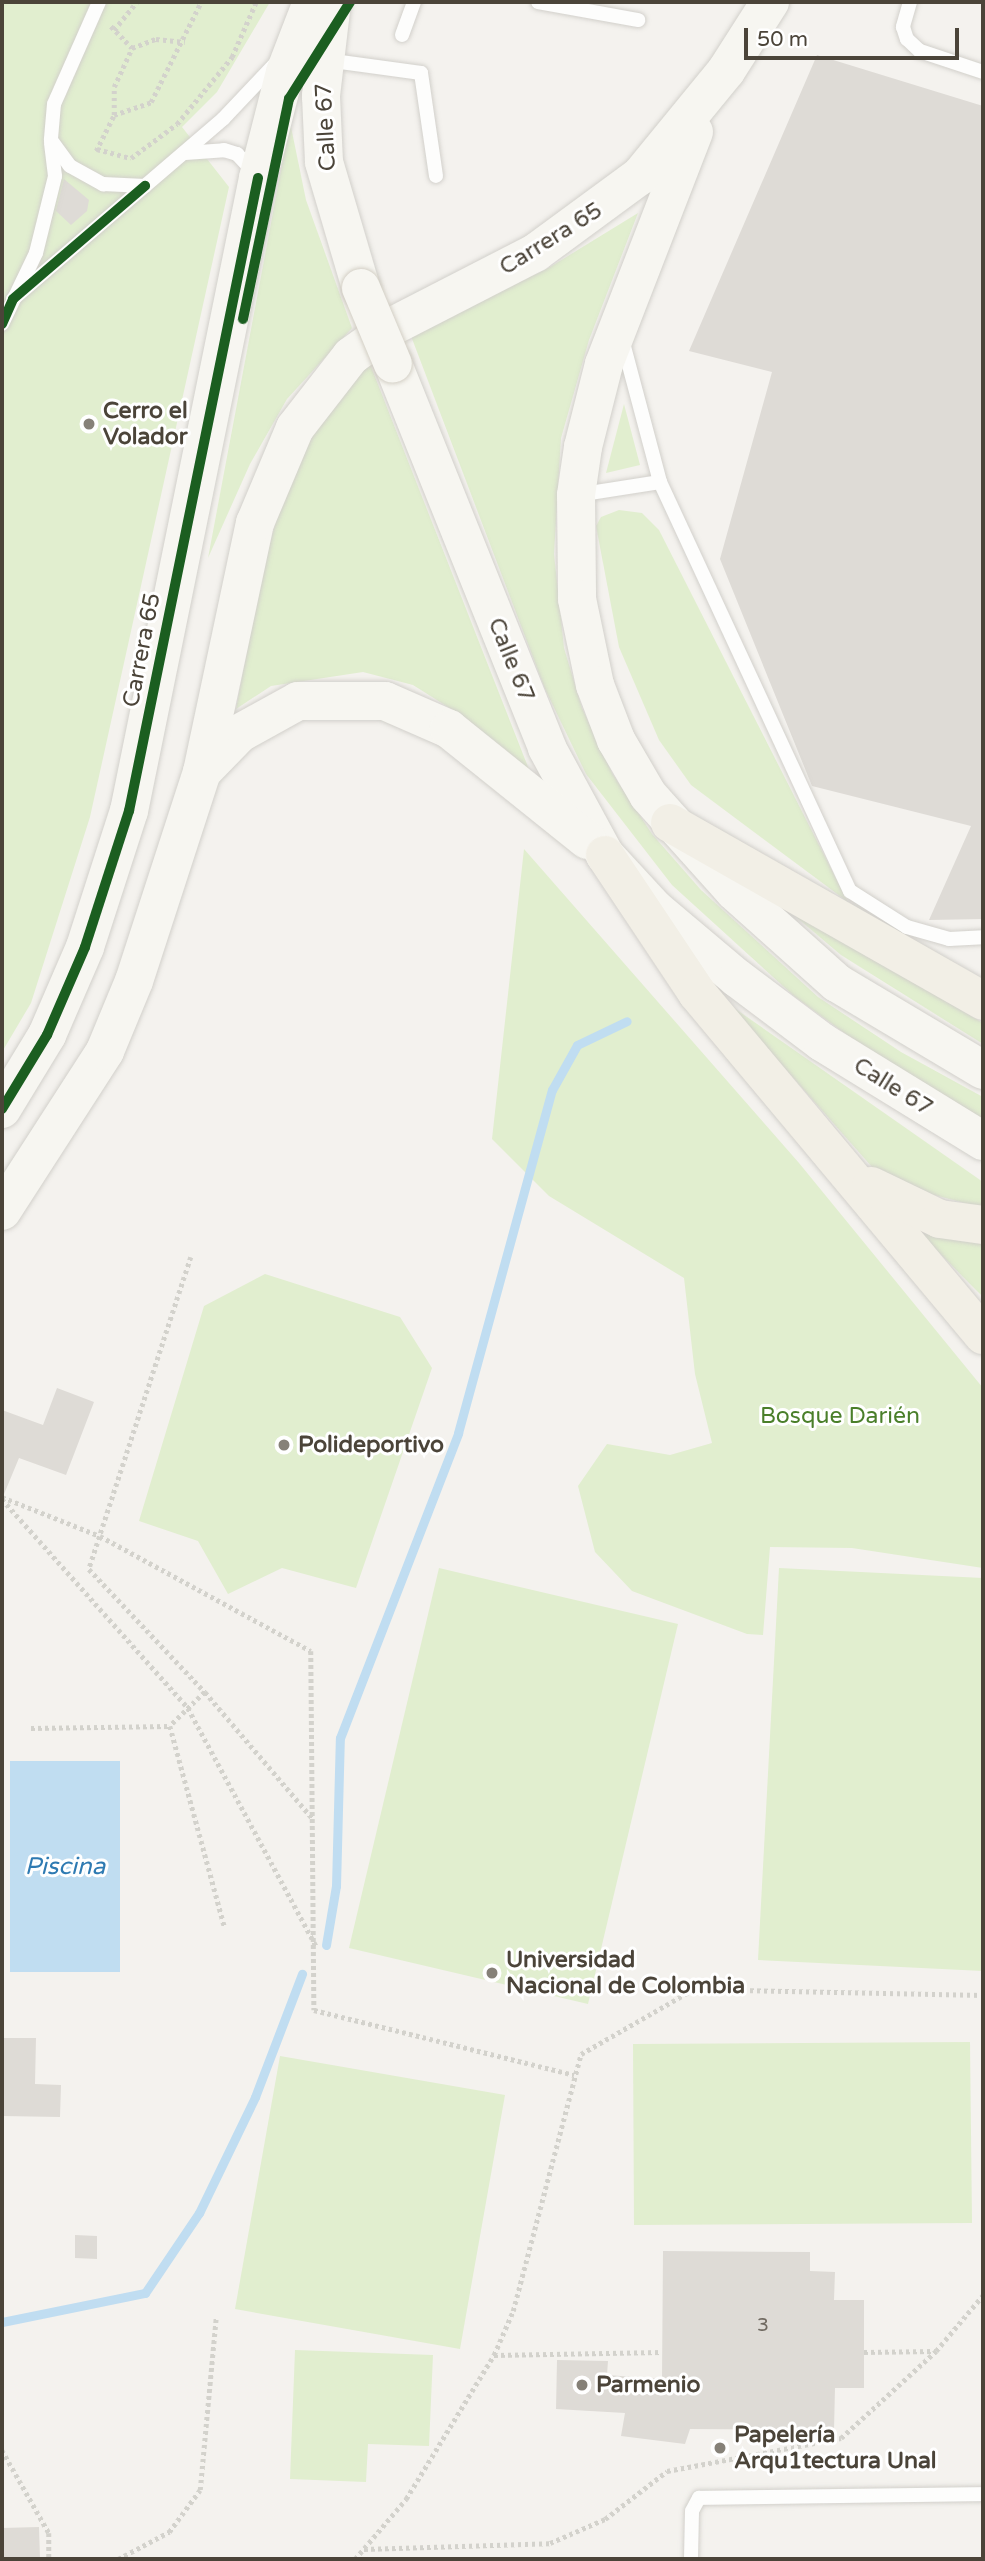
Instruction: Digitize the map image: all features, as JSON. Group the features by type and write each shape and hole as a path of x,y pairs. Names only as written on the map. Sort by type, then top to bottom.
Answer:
{"main road":[{"name":"Carrera 65","path":"2,1109 47,1035 85,947 129,811 258,178 310,50 312,2"},
{"name":"Calle 67","path":"332,2 310,50 324,162 362,288 547,748 605,855 655,909 737,978 822,1042 983,1141"},
{"name":"Carrera 65","path":"2,1210 105,1051 167,886 202,772 256,523 295,428 320,391 351,356 394,326 535,253 609,202 667,146 726,71 769,2"},
{"path":"726,71 679,163 591,404 576,495 577,599 595,685 616,740 670,823 782,939 837,983 983,1070"},
{"path":"202,772 240,733 269,712 298,701 356,697 385,701 449,729 605,855 697,993 852,1173 983,1335"},
{"path":"670,823 983,1001"},
{"path":"926,970 983,972"},
{"path":"852,1173 911,1209 983,1225"}],"lane":[{"path":"402,35 414,2"},
{"path":"538,2 638,20"},
{"path":"910,2 903,27 906,39 920,51 983,72"},
{"path":"2,324 36,253 55,176 51,141 54,104 97,6"},
{"path":"13,299 184,153 256,87 310,50 421,73 436,176"},
{"path":"51,141 84,174 121,188 145,186"},
{"path":"184,153 231,152 258,178"},
{"path":"618,325 660,482 850,891 907,927 949,939 983,937"},
{"path":"576,495 660,482"},
{"path":"691,2559 692,2511 699,2498 983,2494"}],"path":[{"path":"114,30 137,2"},
{"path":"114,115 151,102 185,42 201,2"},
{"path":"97,149 131,158 177,124 232,57 256,2"},
{"path":"97,6 114,30 132,48"},
{"path":"84,174 114,115 114,87 132,48 148,40 185,42"},
{"path":"191,1257 89,1569 205,1692 314,1820"},
{"path":"2,1498 100,1535 311,1651 316,1947 314,2010 574,2074"},
{"path":"2,1498 188,1708 316,1947"},
{"path":"31,1728 170,1726 205,1692"},
{"path":"170,1726 225,1928"},
{"path":"355,2559 406,2499 494,2355 513,2311 581,2053 694,1989 983,1995"},
{"path":"364,2549 519,2547 578,2534 605,2519 667,2471 841,2438 936,2351 983,2295"},
{"path":"118,2559 169,2532 201,2490 216,2318"},
{"path":"864,2352 936,2351"},
{"path":"494,2355 662,2352"},
{"path":"2,2450 49,2533 49,2559"}],"green space":[{"name":"Cerro el Volador","path":"2,2 270,2 217,92 182,127 229,187 90,817 31,1003 2,1052"},
{"path":"290,122 306,200 352,328 287,399 250,464 208,558"},
{"path":"638,213 589,340 561,438 554,554 564,648 582,708 612,773 652,834 701,890 818,997 901,1052 983,1097 983,1119 869,1051 794,996 672,885 586,774 545,689 411,336 550,267"},
{"path":"370,364 530,772 467,719 413,685 363,672 271,686 236,709 259,585 286,483 329,407"},
{"path":"624,404 640,465 606,473"},
{"path":"619,510 642,513 659,530 848,902 691,785 659,740 619,647 596,526 601,517"},
{"name":"Bosque Darién","path":"524,849 799,1163 983,1388 983,1568 852,1548 770,1547 763,1635 747,1634 632,1591 595,1552 578,1486 607,1444 670,1455 712,1443 695,1374 684,1278 549,1196 492,1139"},
{"path":"782,905 983,1023 983,1044 841,955"},
{"path":"727,1003 983,1182 983,1208 901,1186 872,1167"},
{"path":"913,1226 983,1236 983,1297 971,1285"},
{"name":"Polideportivo","path":"265,1274 400,1317 432,1368 356,1588 282,1568 228,1594 198,1541 139,1521 204,1306"},
{"path":"439,1568 678,1624 588,2004 349,1948"},
{"path":"779,1568 983,1578 983,1971 758,1960"},
{"path":"970,2042 972,2223 634,2225 633,2044"},
{"path":"280,2056 505,2095 460,2349 235,2309"},
{"path":"295,2350 433,2355 429,2446 368,2444 366,2482 290,2479"}],"water":[{"name":"Piscina","path":"10,1761 120,1761 120,1972 10,1972"}],"building":[{"path":"817,55 983,106 983,919 929,920 971,826 812,786 720,559 772,372 689,351"},
{"path":"64,179 89,200 87,211 71,225 56,211"},
{"path":"57,1388 94,1402 66,1475 19,1458 2,1499 2,1410 43,1425"},
{"path":"2,2038 36,2038 35,2084 61,2085 60,2117 2,2116"},
{"path":"75,2235 97,2236 97,2259 75,2258"},
{"path":"663,2251 810,2252 810,2271 835,2272 834,2300 864,2300 864,2388 835,2388 834,2430 690,2429 685,2444 621,2436 625,2413 556,2409 557,2360 608,2361 607,2375 662,2379"},
{"path":"39,2527 40,2559 2,2559 2,2528"}],"waterway":[{"path":"326,1945 336,1886 340,1738 458,1433 552,1090 577,1045 627,1021"},
{"path":"2,2322 145,2293 199,2213 255,2097 302,1974"}],"cycle path":[{"path":"243,319 289,99 350,2"},
{"path":"2,1109 47,1035 85,947 129,811 258,178"},
{"path":"2,324 13,299 145,186"}],"place":[{"name":"Cerro el Volador","path":"89,424"},
{"name":"Polideportivo","path":"284,1445"},
{"name":"Universidad Nacional de Colombia","path":"492,1973"},
{"name":"Parmenio","path":"582,2385"},
{"name":"Papelería Arqu1tectura Unal","path":"720,2448"}]}
